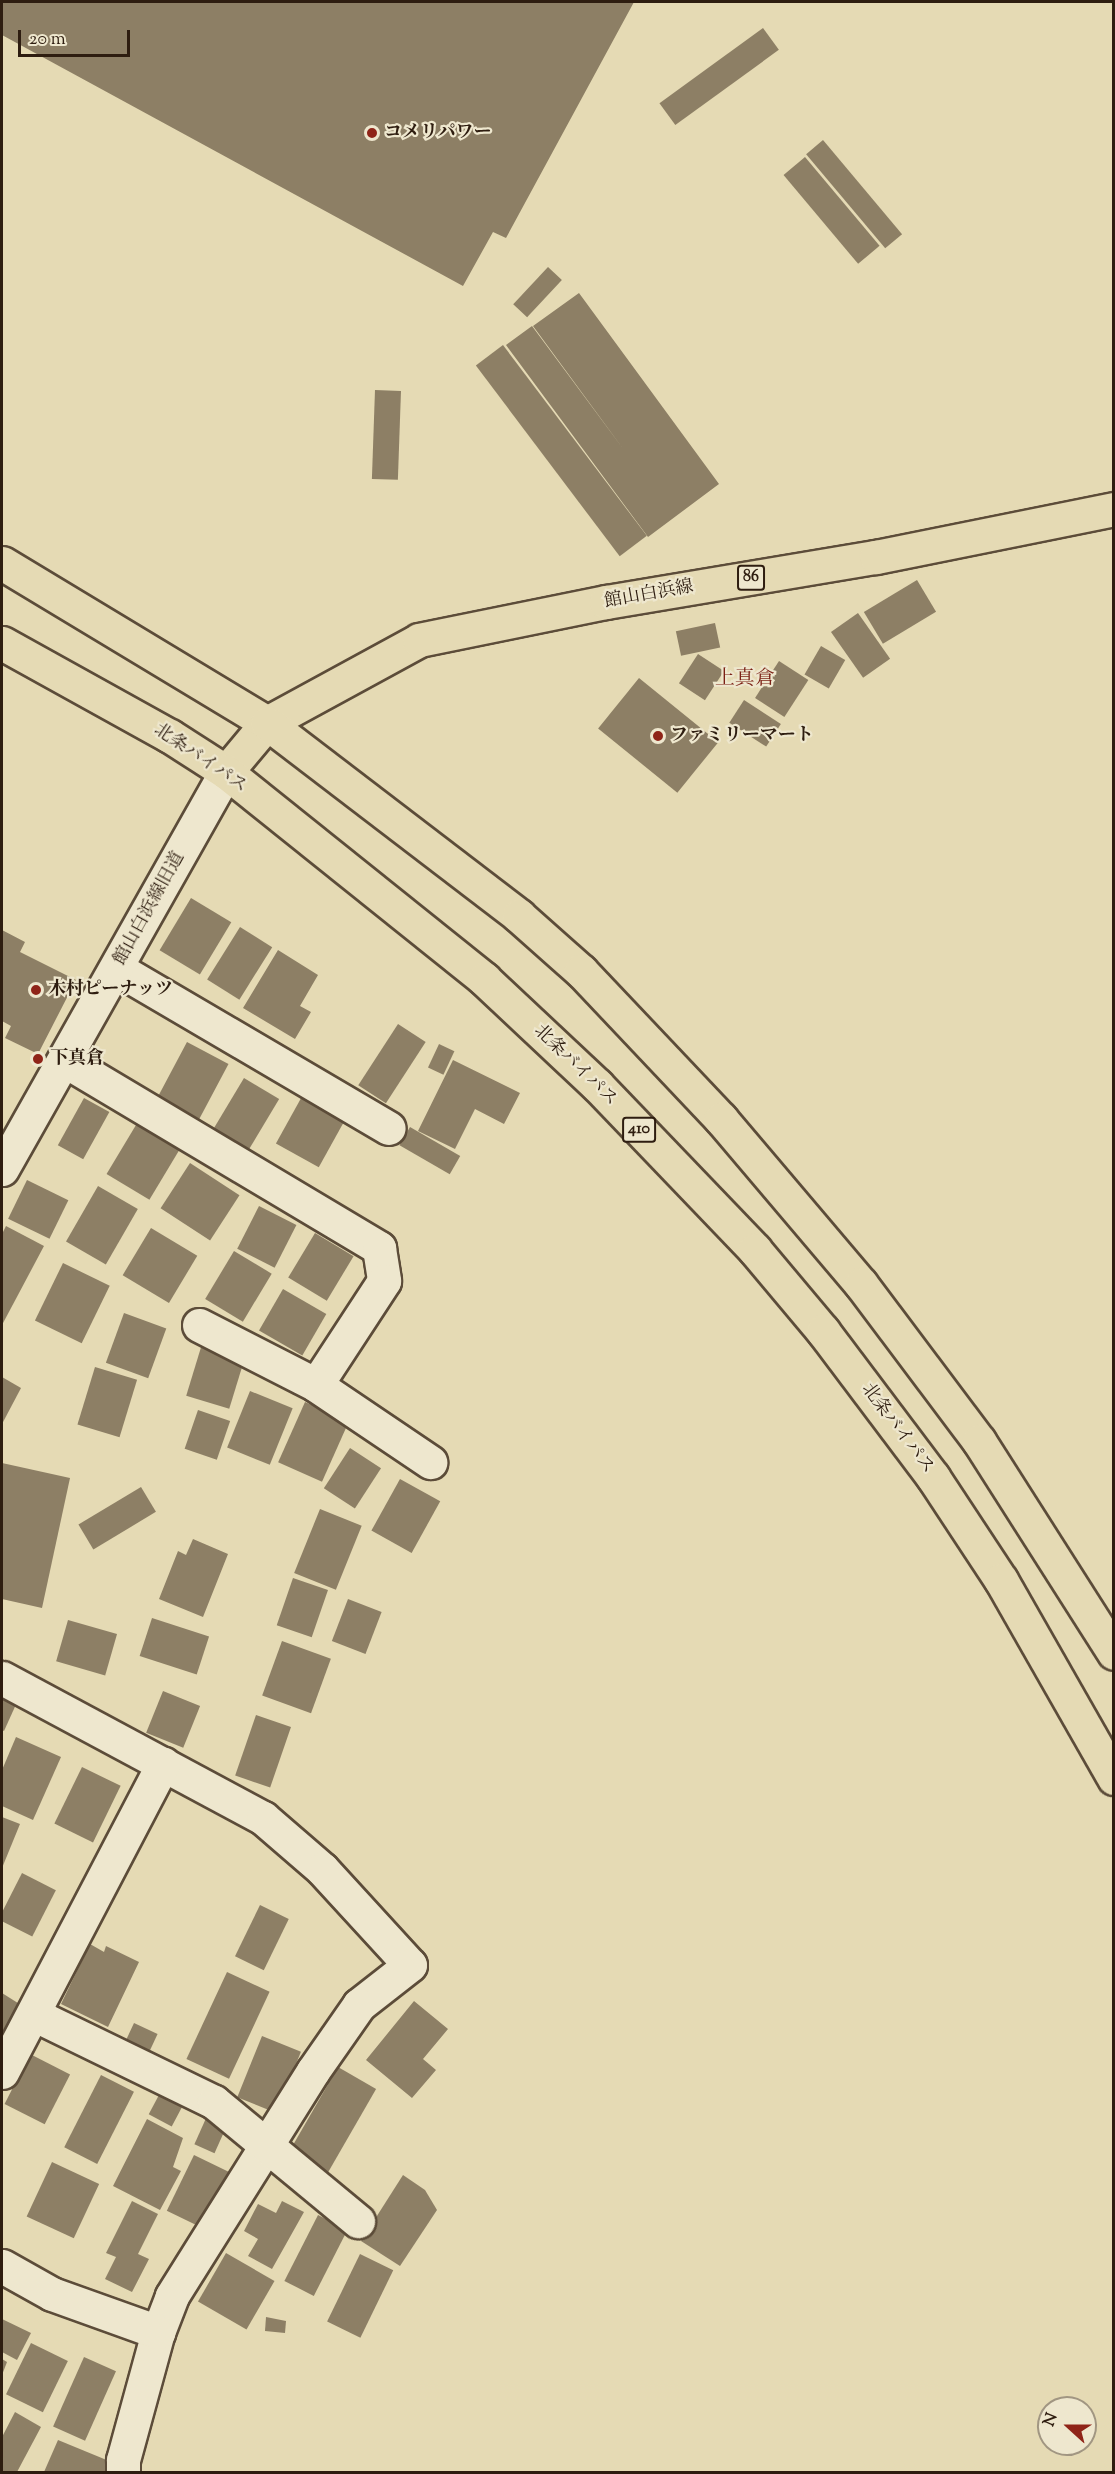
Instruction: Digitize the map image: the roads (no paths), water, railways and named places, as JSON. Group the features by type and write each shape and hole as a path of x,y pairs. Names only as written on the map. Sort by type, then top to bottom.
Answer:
{"main road":[{"name":"館山白浜線","path":"226,772 267,723 419,640 606,602 876,557 1113,509"},
{"path":"2,564 267,723 519,916 645,1034 861,1284 979,1441 1113,1653"},
{"name":"北条バイパス","path":"2,643 170,736 226,772 484,979 597,1085 754,1250 823,1331 933,1477 1001,1580 1113,1778"}],"street":[{"name":"館山白浜線旧道","path":"2,1169 226,772"},
{"path":"116,968 389,1128"},
{"path":"64,1060 379,1248 384,1281 316,1385"},
{"path":"199,1325 316,1385 430,1462"},
{"path":"2,1678 264,1818 322,1869 410,1965 359,2005 267,2143 172,2296 158,2332 123,2460 123,2472"},
{"path":"2,2072 163,1764"},
{"path":"33,2014 214,2102 267,2143 358,2221"},
{"path":"2,2266 52,2294 158,2332"}],"place":[{"name":"コメリパワー","path":"372,133"},
{"name":"ファミリーマート","path":"658,736"},
{"name":"木村ピーナッツ","path":"36,990"},
{"name":"下真倉","path":"38,1059"}],"district":[{"name":"上真倉","path":"745,679"}]}
